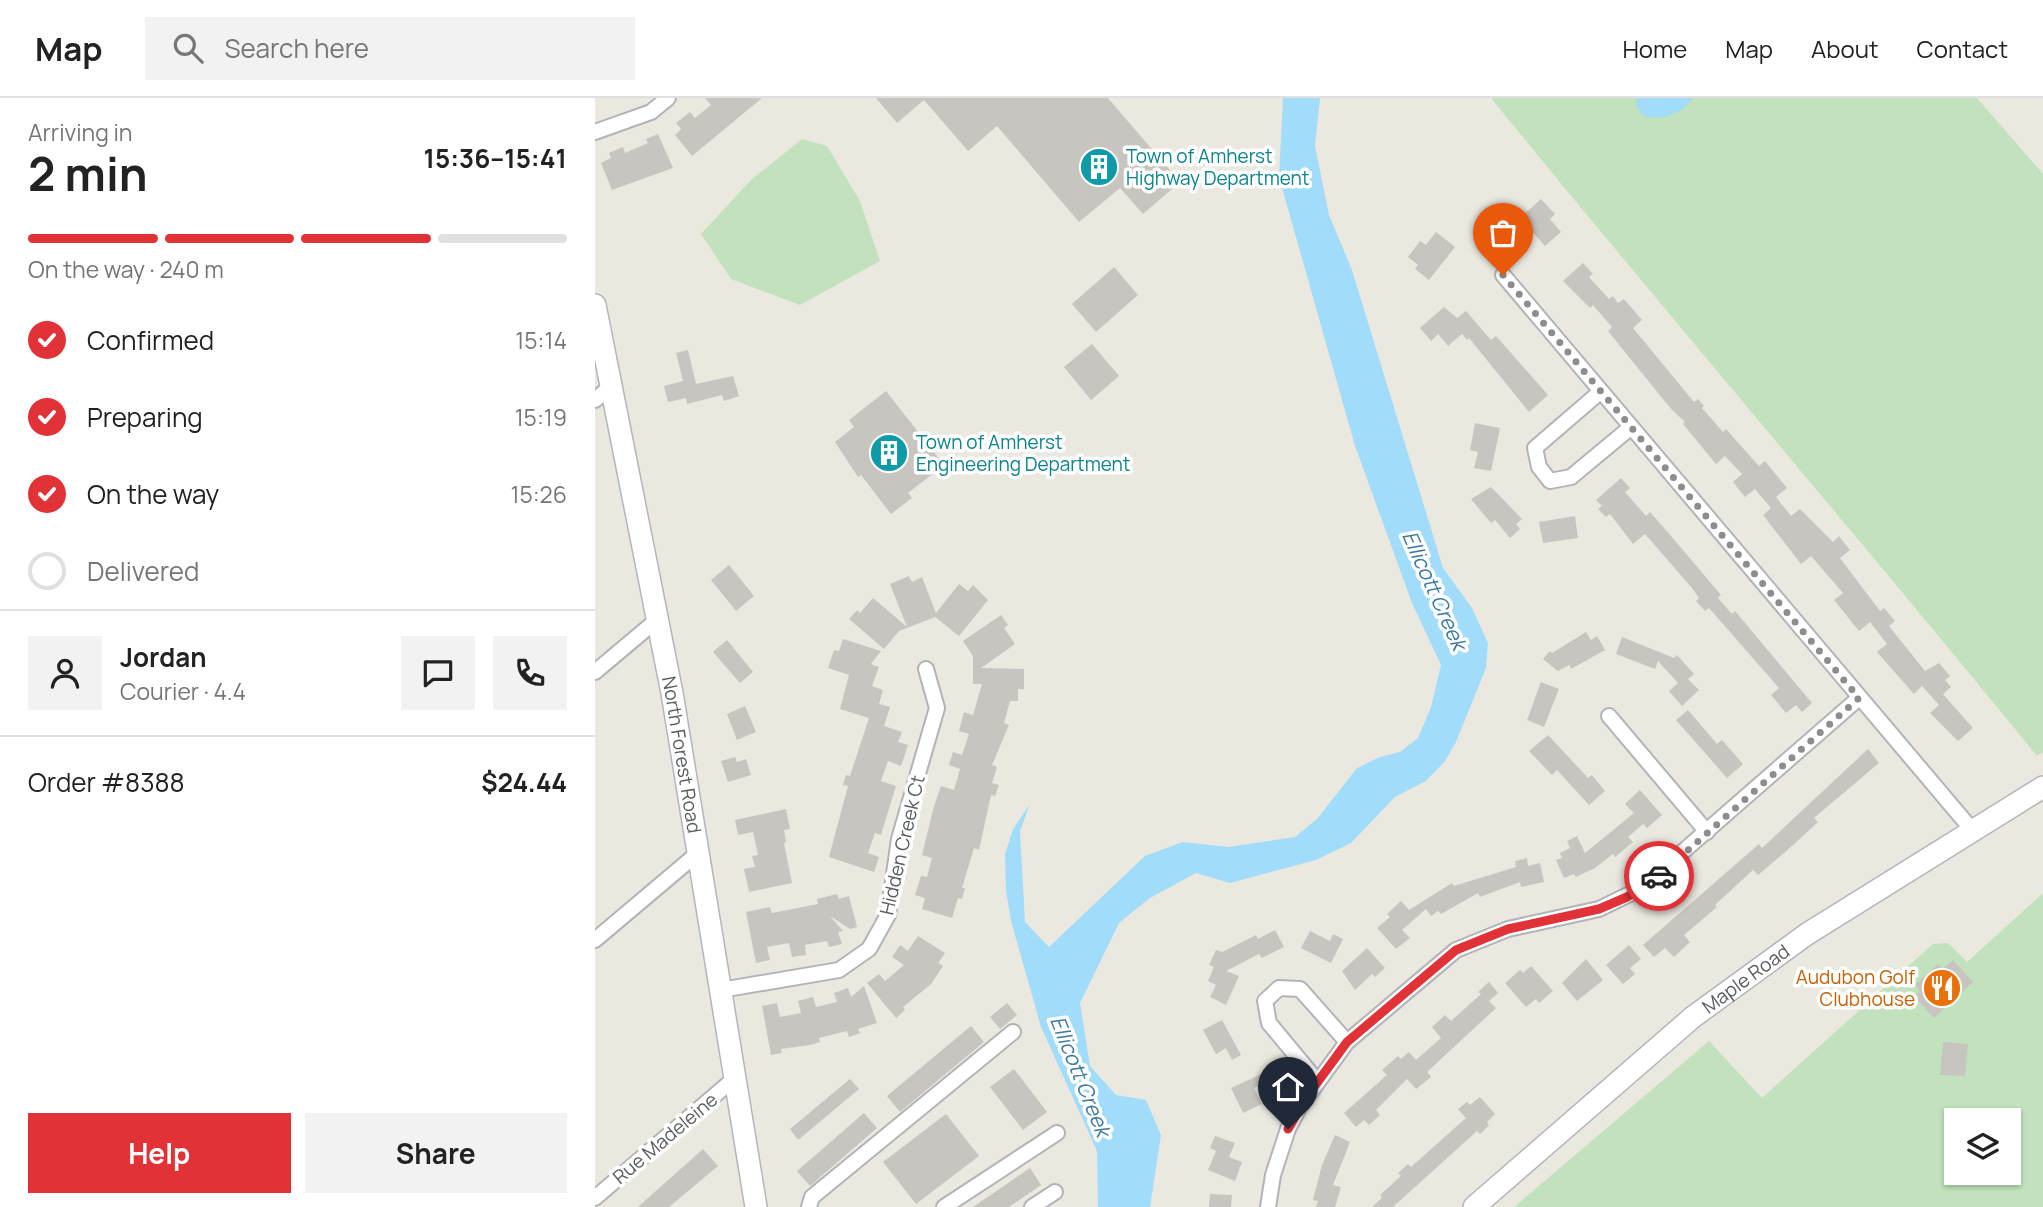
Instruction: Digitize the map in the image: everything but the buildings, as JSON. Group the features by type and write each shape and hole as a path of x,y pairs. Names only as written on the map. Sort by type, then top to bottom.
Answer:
{"street":[{"path":"595,132 651,113 668,98"},
{"path":"1503,275 1599,392 1973,831"},
{"name":"North Forest Road","path":"595,305 658,620 756,1207"},
{"path":"595,400 613,385"},
{"path":"1599,392 1535,448 1539,467 1550,481 1571,477 1630,428"},
{"path":"595,672 658,620"},
{"name":"Hidden Creek Ct","path":"721,990 839,970 869,949 888,915 899,839 937,708 926,669"},
{"path":"1268,1207 1279,1152 1299,1108 1347,1042 1456,950 1508,929 1571,918 1627,897 1658,876 1859,698"},
{"path":"1609,716 1707,832"},
{"name":"Maple Road","path":"1474,1207 1693,1017 1807,934 2043,787"},
{"path":"595,940 698,853"},
{"path":"1317,1082 1269,1023 1265,1001 1279,988 1300,989 1347,1042"},
{"path":"809,1207 812,1197 1013,1031"},
{"name":"Rue Madeleine","path":"595,1198 735,1079"},
{"path":"944,1207 1057,1133"},
{"path":"1032,1207 1055,1192"}],"green space":[{"path":"1491,98 1977,98 2043,174 2043,752 2037,756"},
{"path":"802,139 827,146 860,201 880,261 800,305 731,279 701,234 751,180"},
{"path":"2043,893 2043,1207 1514,1207 1709,1041 1762,1098 1933,944 1948,943 1967,962"}],"water":[{"name":"Ellicott Creek","path":"1283,98 1320,98 1315,146 1329,215 1352,270 1443,568 1472,608 1488,643 1486,668 1456,742 1445,761 1426,781 1395,797 1351,843 1316,860 1230,883 1196,873 1150,898 1119,923 1080,1003 1090,1066 1116,1095 1146,1100 1161,1135 1150,1207 1098,1207 1097,1151 1041,1027 1011,921 1006,891 1005,854 1013,829 1030,804 1020,831 1025,922 1049,947 1145,856 1183,842 1228,847 1295,837 1317,819 1357,768 1380,757 1400,752 1418,738 1431,707 1441,665 1412,603 1355,446 1279,177"},
{"path":"1637,98 1693,98 1677,112 1656,118 1642,115 1636,105"}],"way so far":[{"path":"1503,275 1859,698 1659,876"}],"place":[{"name":"Town of Amherst Highway Department","path":"1099,167"},
{"name":"Town of Amherst Engineering Department","path":"889,453"},
{"name":"Audubon Golf Clubhouse","path":"1942,988"}],"route":[{"path":"1288,1129 1299,1108 1347,1042 1456,950 1508,929 1571,918 1599,909 1627,897 1659,876"}]}
